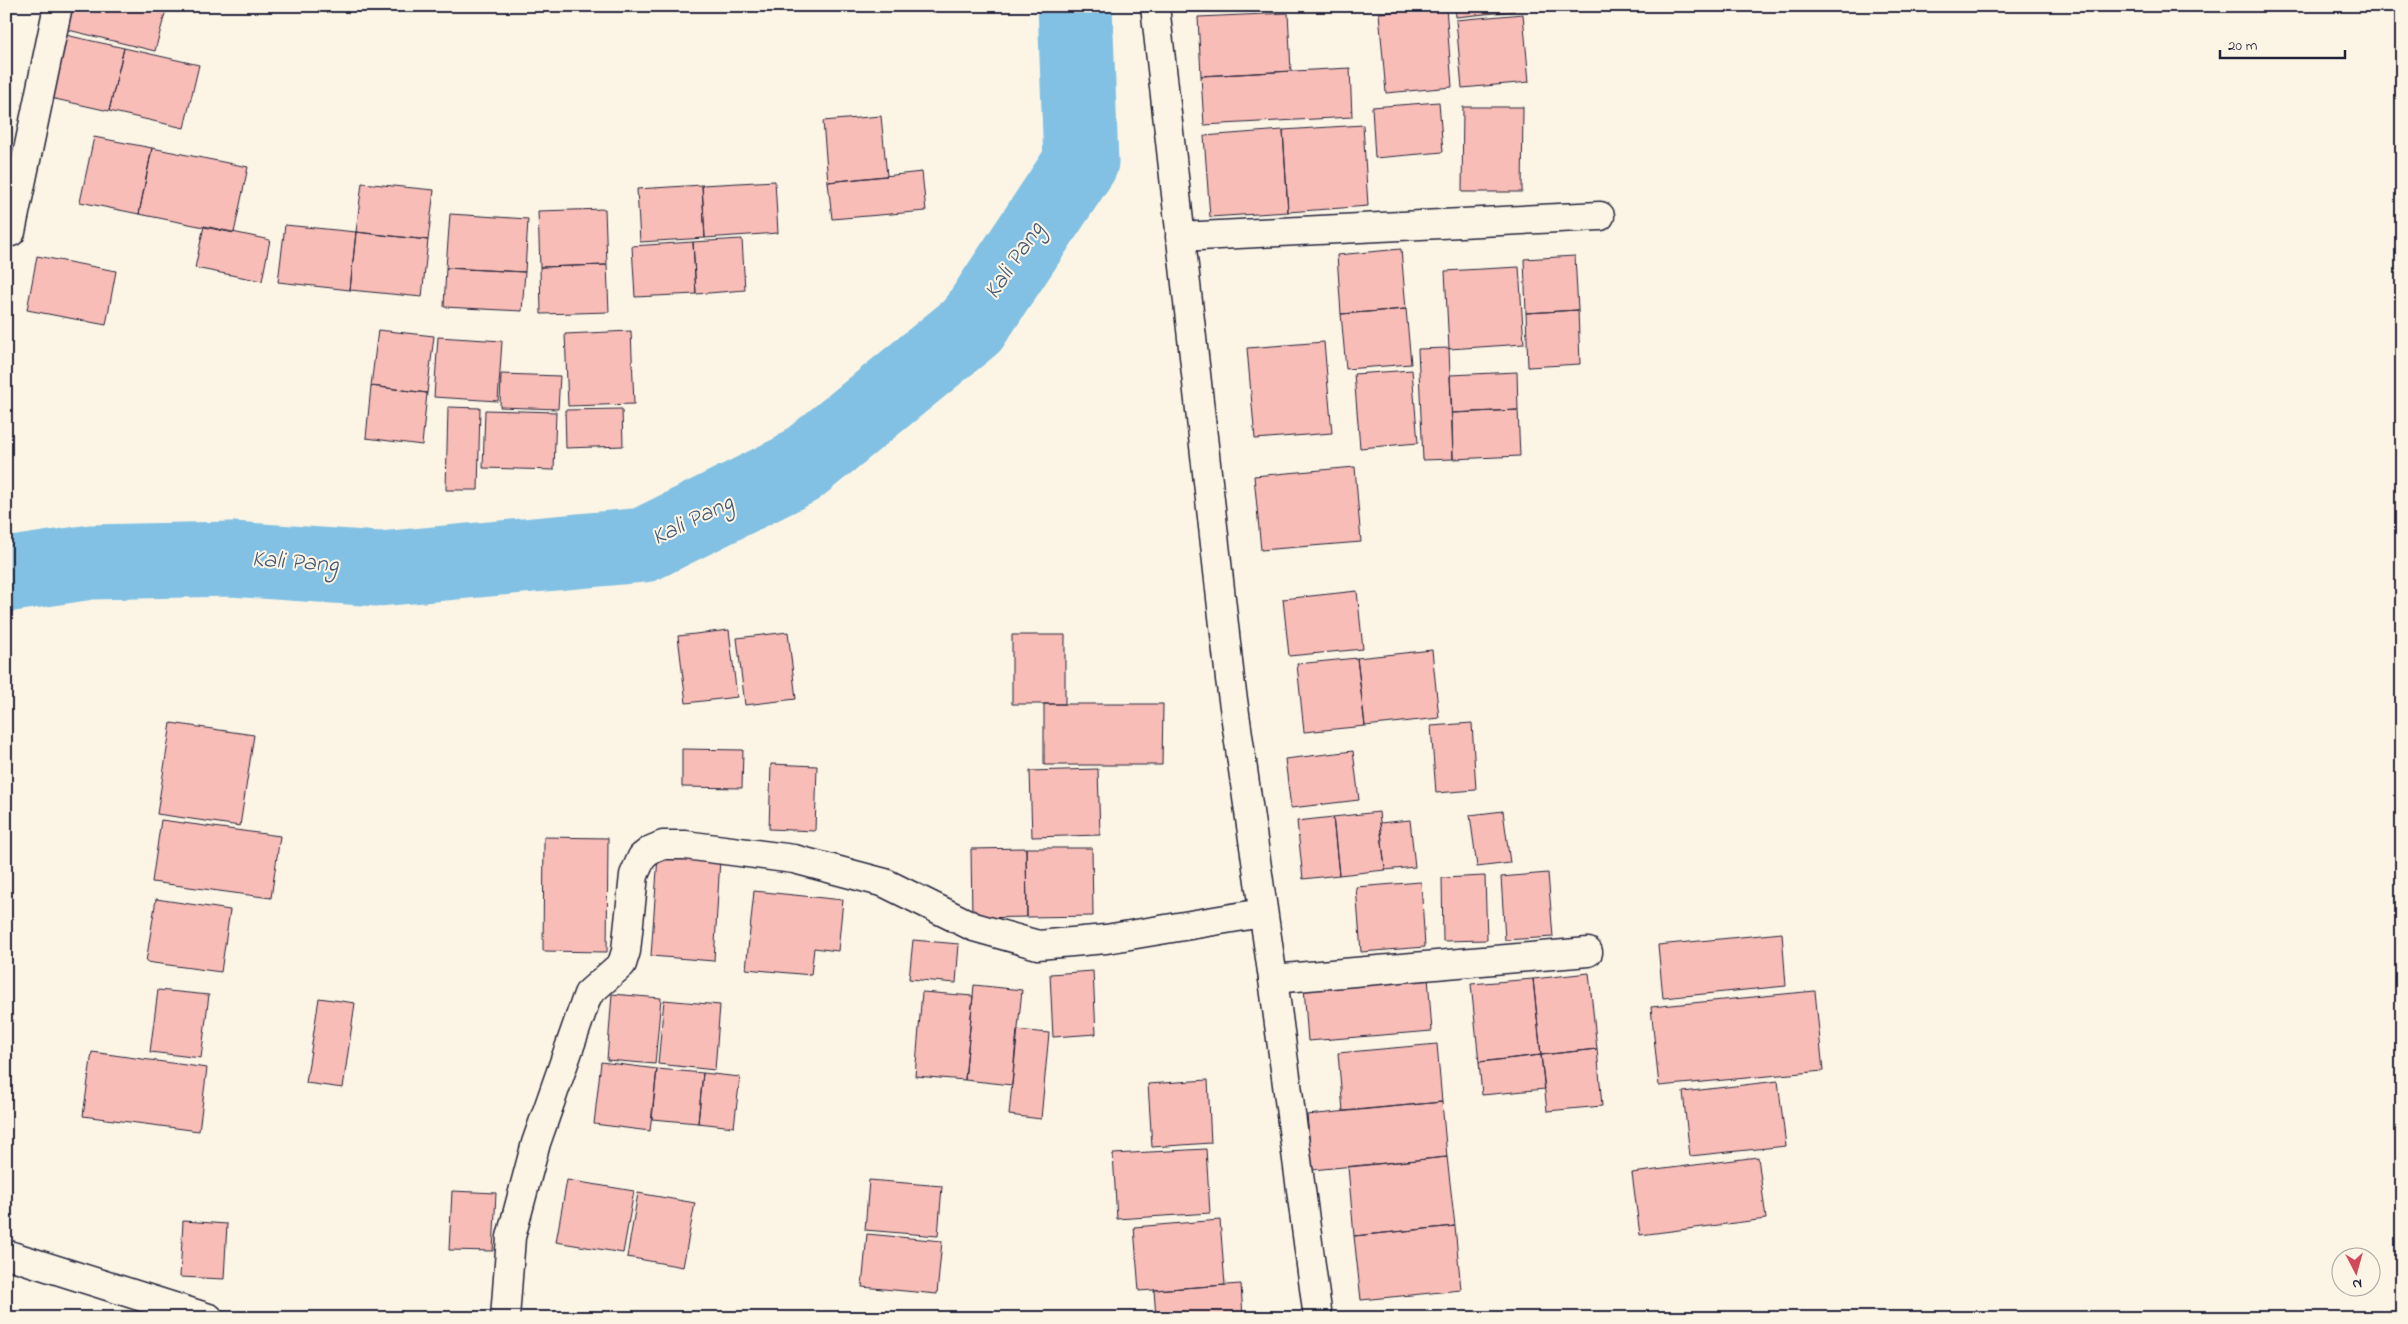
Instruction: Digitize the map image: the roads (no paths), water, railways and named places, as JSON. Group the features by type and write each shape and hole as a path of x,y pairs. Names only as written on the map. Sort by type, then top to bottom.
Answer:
{"street":[{"path":"11,232 58,6"},
{"path":"1155,6 1230,679 1273,980 1318,1318"},
{"path":"1180,237 1600,216"},
{"path":"506,1318 511,1237 536,1143 588,994 622,964 626,952 634,875 642,856 651,850 663,845 686,845 794,859 884,883 974,927 1038,945 1106,939 1262,913"},
{"path":"1273,980 1588,952"},
{"path":"6,1254 208,1318"}],"waterway":[{"name":"Kali Pang","path":"6,575 91,562 232,559 379,569 644,545 797,469 972,326 1081,162 1075,6"}]}
